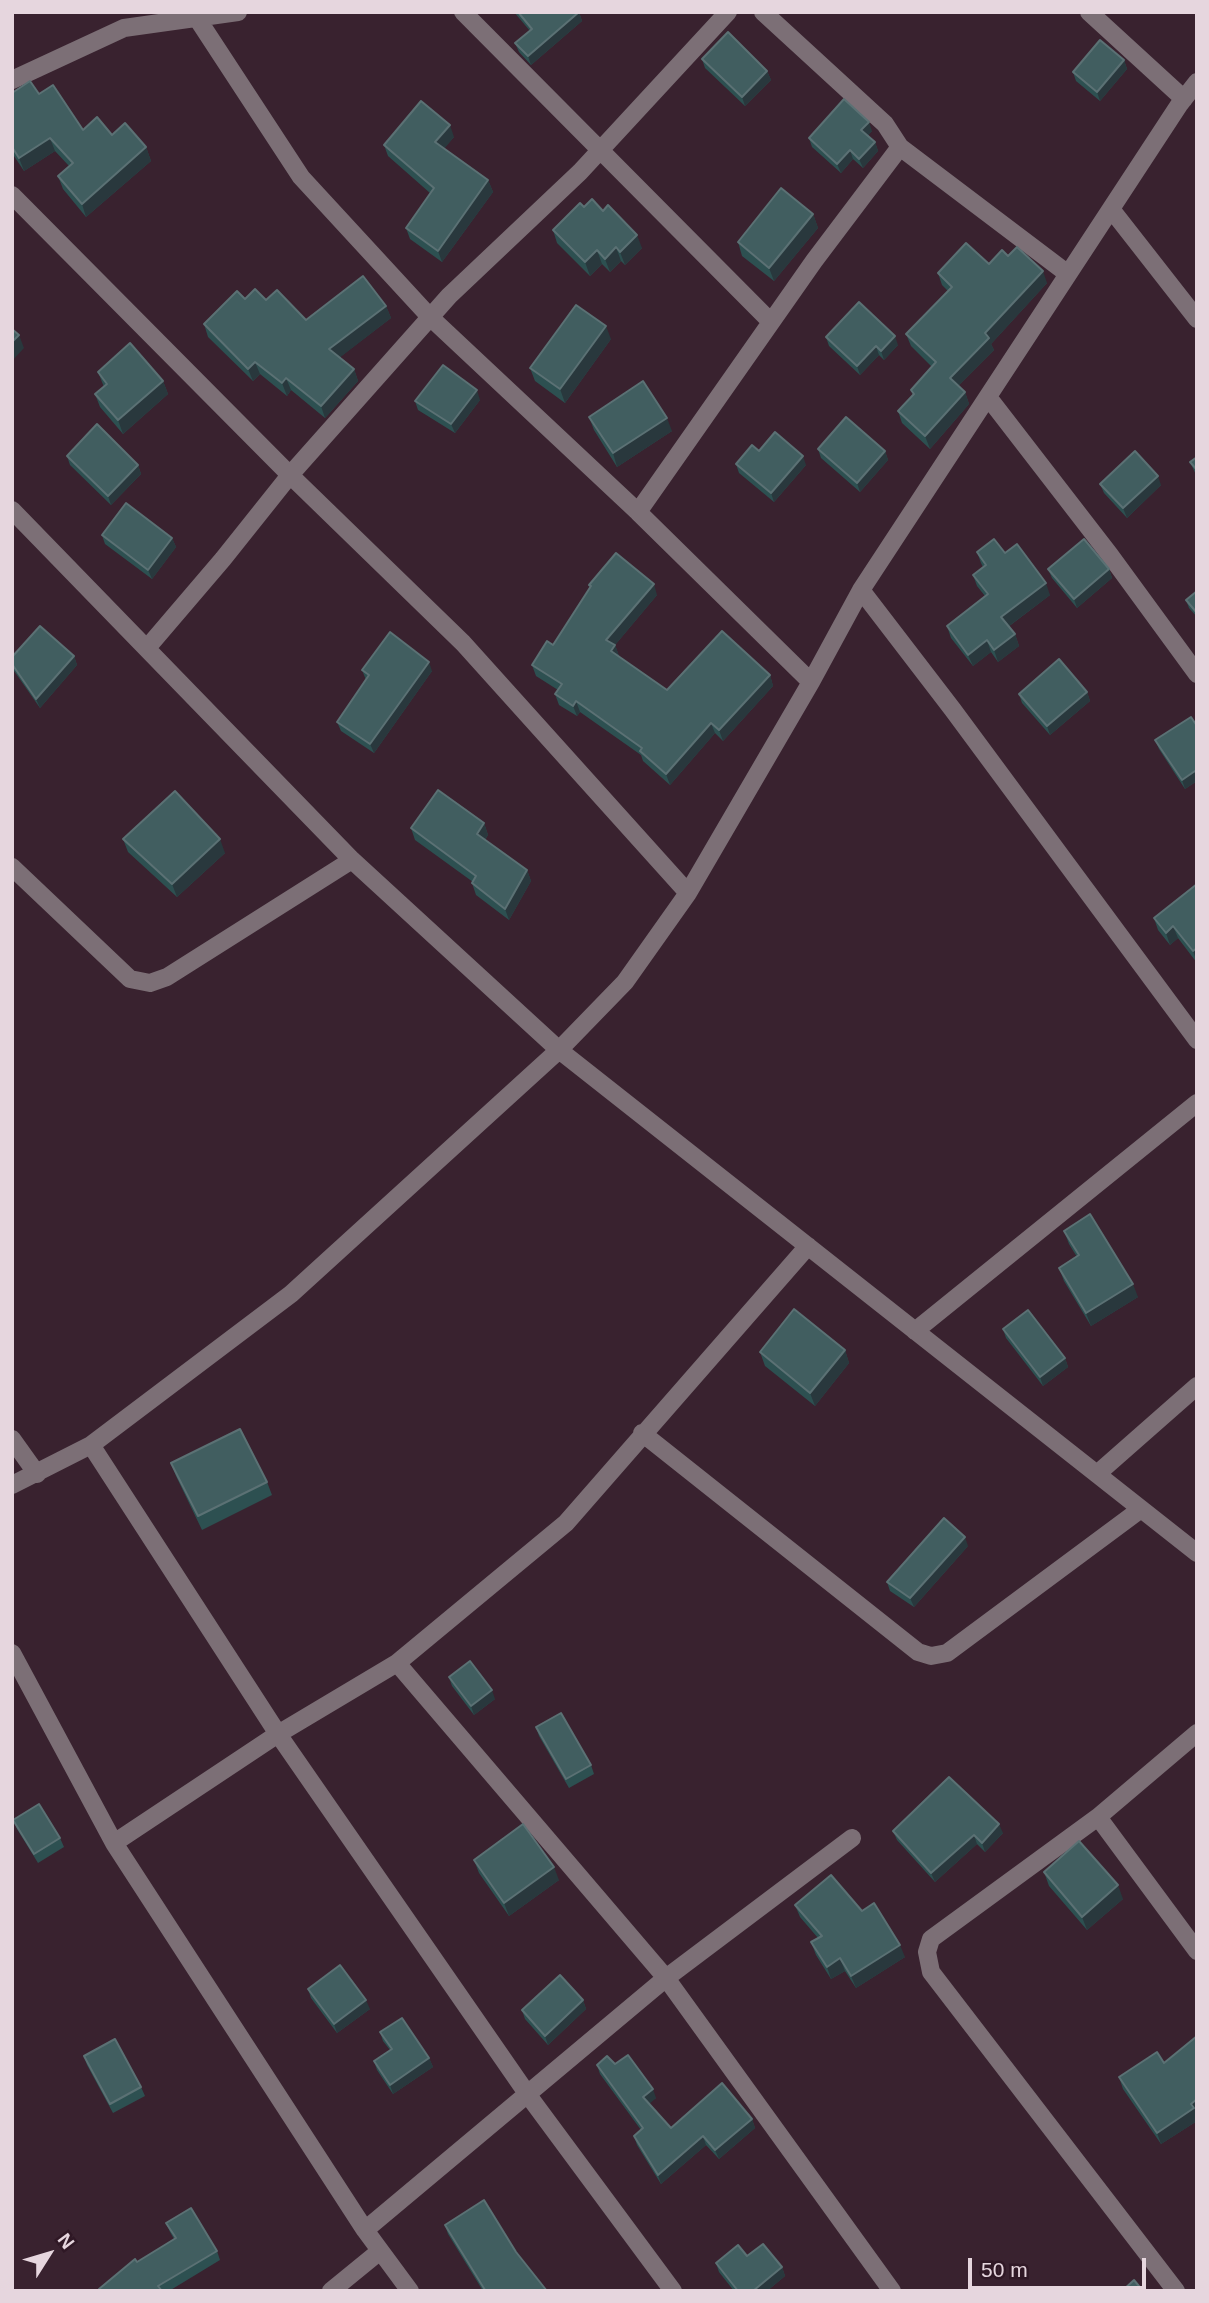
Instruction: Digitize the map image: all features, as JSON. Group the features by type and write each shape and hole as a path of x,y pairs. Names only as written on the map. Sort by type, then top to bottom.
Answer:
{"street":[{"path":"12,80 124,28 195,15 238,12"},
{"path":"463,12 771,322"},
{"path":"147,648 290,475 449,296 580,172 729,12"},
{"path":"763,12 885,124 900,147 1068,274"},
{"path":"1089,12 1184,99"},
{"path":"195,15 301,177 430,317 638,512 811,682"},
{"path":"12,1485 91,1445 291,1294 559,1050 625,982 688,892 811,682 861,590 1197,82"},
{"path":"638,512 814,261 900,147"},
{"path":"12,195 290,475 463,643 688,892"},
{"path":"1111,209 1197,318"},
{"path":"988,397 1110,555 1197,674"},
{"path":"16,518 147,648 352,860 559,1050 1197,1553"},
{"path":"861,590 1197,1040"},
{"path":"12,867 130,979 150,983 167,977 352,860"},
{"path":"915,1331 1197,1103"},
{"path":"114,1843 278,1734 397,1663 565,1522 808,1246"},
{"path":"1097,1474 1197,1386"},
{"path":"642,1433 918,1652 931,1656 947,1653 1141,1508"},
{"path":"12,1439 37,1474"},
{"path":"91,1445 278,1734 528,2095 673,2291"},
{"path":"12,1653 114,1843 365,2230 411,2291"},
{"path":"397,1663 666,1978 892,2291"},
{"path":"1176,2291 931,1972 927,1952 931,1939 1098,1817 1197,1733"},
{"path":"1098,1817 1197,1951"},
{"path":"365,2230 666,1978 852,1838"},
{"path":"331,2291 380,2250"}],"building":[{"path":"518,12 579,12 528,56 515,43 532,29"},
{"path":"728,32 767,71 742,97 702,59"},
{"path":"1100,40 1124,60 1097,92 1073,72"},
{"path":"30,81 39,94 53,85 83,130 97,117 112,135 125,123 146,147 82,204 58,176 73,163 50,138 19,158 12,147 12,93"},
{"path":"844,99 869,122 861,130 875,142 859,159 850,150 837,164 809,138"},
{"path":"421,101 450,125 435,142 488,180 438,251 406,228 434,188 384,145"},
{"path":"781,188 813,214 769,268 738,242"},
{"path":"592,199 603,211 608,205 637,235 620,252 616,247 605,259 597,250 585,262 553,230 580,203 584,207"},
{"path":"966,243 989,264 1002,250 1008,256 1017,247 1043,271 985,333 989,338 950,378 965,392 925,436 898,411 914,394 911,390 936,362 906,334 952,287 938,273"},
{"path":"363,276 386,306 329,349 354,369 321,406 286,378 282,383 255,362 248,369 204,324 237,291 245,299 255,289 266,300 277,290 306,320"},
{"path":"859,302 895,336 881,351 876,346 857,366 826,337"},
{"path":"576,305 606,326 560,389 530,368"},
{"path":"12,329 19,335 12,342"},
{"path":"130,343 163,381 118,420 95,394 107,384 98,372"},
{"path":"443,365 477,390 451,424 415,401"},
{"path":"643,381 667,418 613,453 589,417"},
{"path":"846,417 885,451 857,483 818,449"},
{"path":"97,424 138,465 108,496 67,456"},
{"path":"775,432 803,456 771,493 736,464 752,445 759,451"},
{"path":"1135,451 1158,476 1123,508 1100,484"},
{"path":"1197,457 1197,470 1190,462"},
{"path":"126,503 172,538 148,570 102,535"},
{"path":"994,539 1005,553 1017,544 1046,583 1001,617 1015,634 994,650 987,640 968,655 947,626 988,594 973,575 986,565 977,552"},
{"path":"1084,539 1109,569 1074,599 1048,569"},
{"path":"616,553 654,584 606,640 615,645 611,651 667,690 722,631 770,675 719,730 711,723 666,774 640,751 642,748 576,701 573,706 555,694 562,684 532,665 547,641 553,645 591,586 589,585"},
{"path":"1197,591 1197,613 1186,600"},
{"path":"40,626 74,656 36,699 12,664 12,657"},
{"path":"390,632 429,662 370,744 337,722 369,675 362,670"},
{"path":"1059,659 1087,692 1047,726 1019,694"},
{"path":"1191,717 1197,726 1197,774 1195,771 1182,780 1155,740"},
{"path":"438,790 484,823 477,834 527,870 505,909 472,883 476,876 411,828"},
{"path":"175,791 220,839 172,884 123,839"},
{"path":"1197,884 1197,948 1193,951 1173,926 1166,933 1154,918"},
{"path":"1090,1214 1133,1284 1086,1313 1059,1268 1079,1255 1064,1231"},
{"path":"794,1309 845,1350 810,1393 760,1352"},
{"path":"1028,1310 1065,1358 1040,1377 1003,1329"},
{"path":"240,1429 267,1482 198,1516 171,1463"},
{"path":"944,1518 965,1537 910,1598 887,1582"},
{"path":"470,1661 492,1690 471,1706 449,1677"},
{"path":"561,1713 591,1765 566,1779 536,1727"},
{"path":"949,1777 999,1824 982,1843 974,1835 931,1873 893,1831"},
{"path":"39,1804 60,1838 34,1854 13,1820"},
{"path":"523,1824 554,1867 504,1903 474,1860"},
{"path":"1079,1841 1118,1885 1082,1917 1044,1872"},
{"path":"831,1875 862,1911 874,1903 900,1945 851,1976 840,1958 827,1967 811,1942 822,1936 795,1905"},
{"path":"340,1965 366,2000 334,2024 308,1989"},
{"path":"560,1975 583,2000 545,2036 522,2010"},
{"path":"402,2018 429,2058 390,2085 374,2061 392,2049 380,2032"},
{"path":"1197,2036 1197,2099 1191,2104 1194,2108 1157,2133 1119,2077 1157,2052 1164,2063"},
{"path":"115,2039 141,2087 110,2104 84,2056"},
{"path":"628,2055 653,2089 643,2097 671,2128 722,2083 752,2119 715,2150 703,2136 658,2175 634,2136 643,2128 597,2065 607,2056 615,2064"},
{"path":"484,2200 516,2252 547,2291 483,2291 485,2290 445,2225"},
{"path":"191,2208 217,2251 158,2286 162,2291 100,2291 99,2289 135,2259 137,2262 176,2238 166,2223"},
{"path":"763,2244 782,2267 753,2291 738,2291 716,2263 738,2245 747,2256"},
{"path":"1134,2280 1143,2291 1122,2291"}]}
